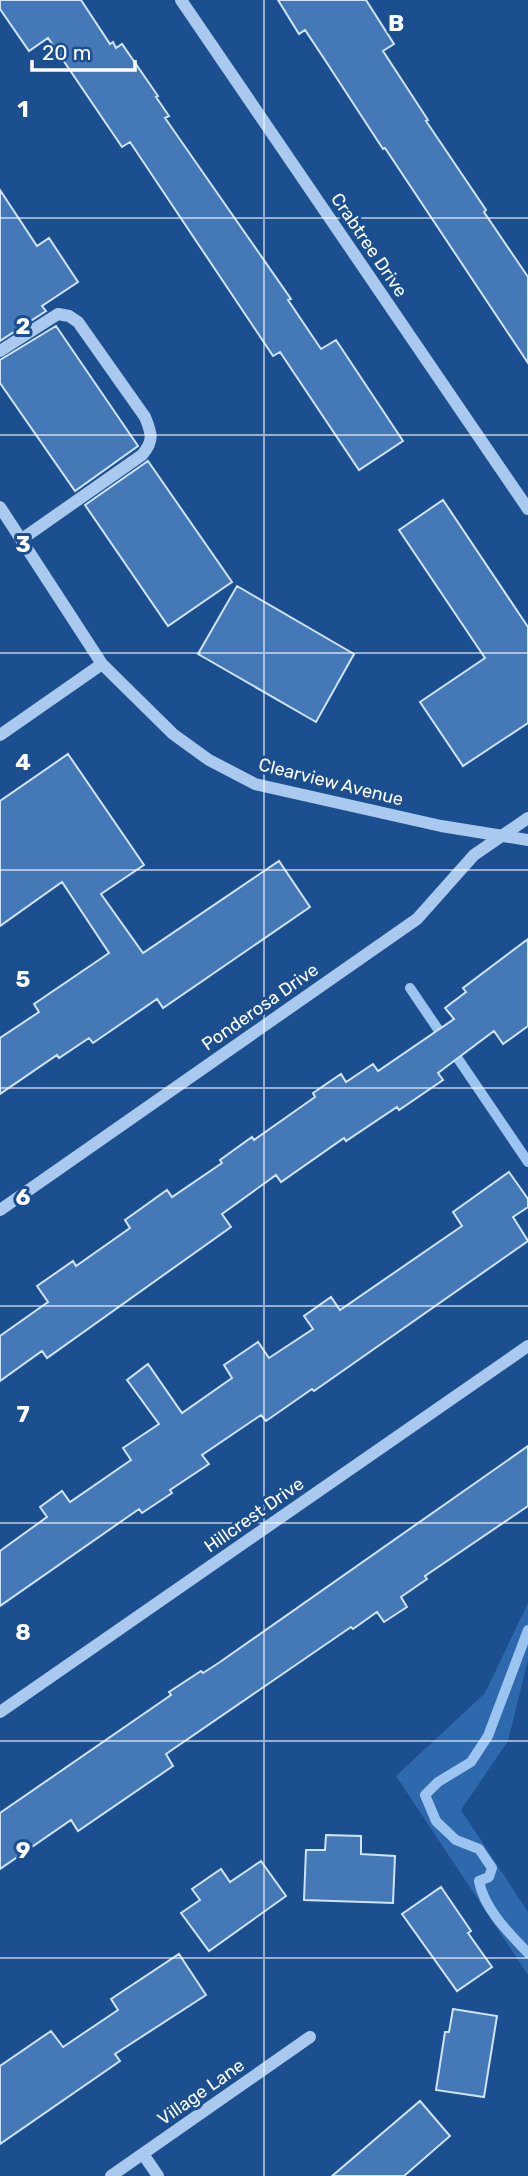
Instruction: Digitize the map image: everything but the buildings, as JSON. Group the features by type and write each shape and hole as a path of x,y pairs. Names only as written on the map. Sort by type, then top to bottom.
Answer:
{"street":[{"name":"Crabtree Drive","path":"181,0 528,509"},
{"path":"0,351 58,314 69,316 78,321 145,417 151,432 150,446 142,455 22,538"},
{"name":"Clearview Avenue","path":"0,506 102,664 173,734 209,760 255,784 441,826 528,840"},
{"path":"0,735 102,664"},
{"name":"Ponderosa Drive","path":"0,1210 417,919 474,855 528,818"},
{"name":"Hillcrest Drive","path":"0,1712 528,1346"},
{"name":"Village Lane","path":"111,2176 310,2037"},
{"path":"143,2154 158,2176"}],"shaded area":[{"path":"528,1603 528,1660 508,1741 461,1810 528,1912 528,1975 396,1776 485,1693"}],"waterway":[{"path":"410,988 528,1162"},
{"path":"528,1630 488,1736 471,1762 438,1782 425,1795 436,1821 456,1840 479,1849 492,1868 489,1877 479,1881 486,1901 498,1920 528,1953"}]}
